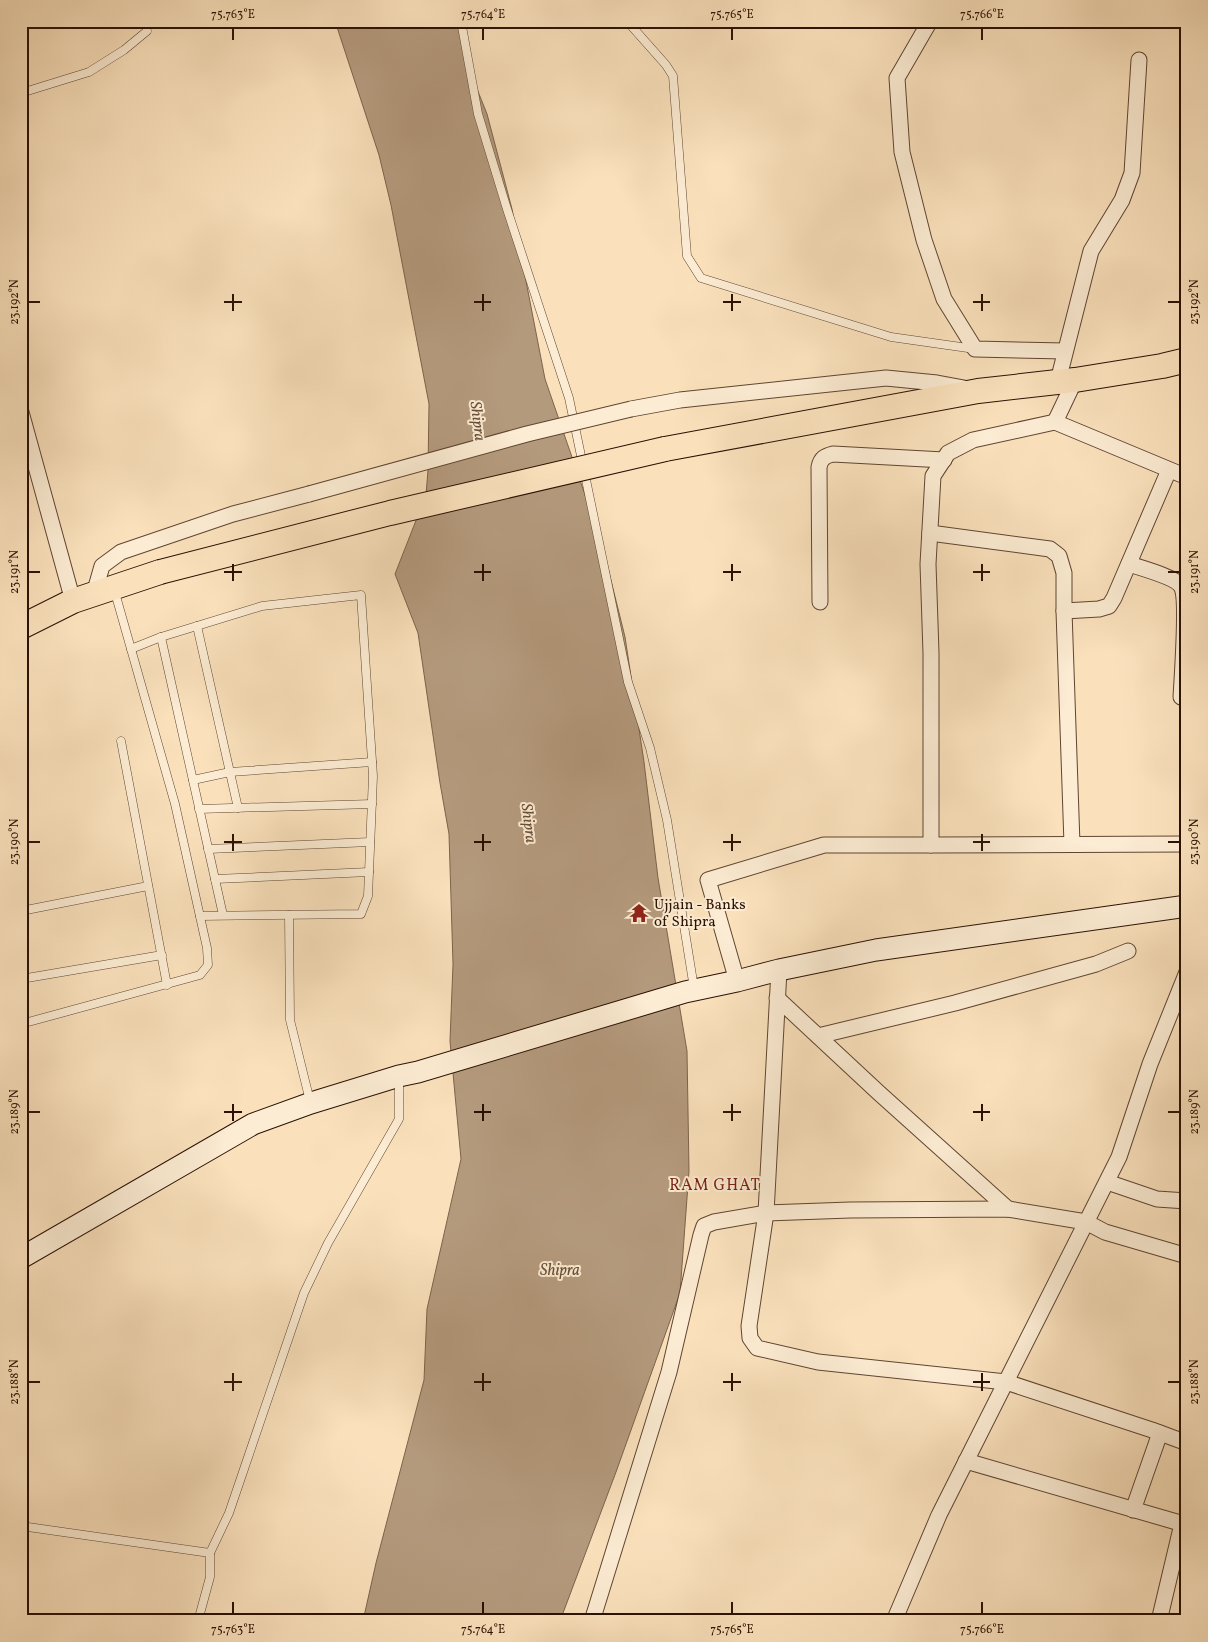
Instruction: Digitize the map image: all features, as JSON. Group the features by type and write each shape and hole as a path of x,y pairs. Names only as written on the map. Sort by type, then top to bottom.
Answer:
{"main road":[{"path":"21,627 94,594 160,572 390,513 664,449 978,391 1066,381 1162,366 1187,360"},
{"path":"21,1258 253,1124 311,1103 689,991 779,970 876,950 1187,906"}],"street":[{"path":"930,21 897,78 902,152 924,240 944,299 975,350 1065,351"},
{"path":"1055,422 1066,381 1065,351 1091,252 1122,200 1132,173 1139,60"},
{"path":"94,594 102,566 121,552 233,514 527,434 631,408 680,400 886,378 937,383 978,391"},
{"path":"21,412 94,594"},
{"path":"931,845 931,653 928,564 933,476 948,453 974,440 1055,422 1187,476"},
{"path":"820,602 820,460 824,456 833,454 944,460"},
{"path":"1064,611 1098,609 1109,606 1169,470"},
{"path":"930,533 1050,549 1059,556 1064,573 1072,844"},
{"path":"1129,564 1175,580 1181,586 1184,593 1186,620 1181,697"},
{"path":"737,981 708,880 824,845 1187,844"},
{"path":"818,1036 955,1003 1096,964 1128,951"},
{"path":"779,970 766,1213 749,1326 750,1338 757,1348 818,1362 1006,1382 1187,1443"},
{"path":"894,1621 939,1514 1120,1157 1150,1064 1187,972"},
{"path":"777,998 1008,1209"},
{"path":"1107,1182 1157,1199 1187,1201"},
{"path":"592,1621 669,1372 704,1226 714,1222 766,1213 850,1210 1008,1209 1086,1222 1106,1232 1187,1256"},
{"path":"1133,1510 1160,1433"},
{"path":"966,1460 1185,1524 1159,1621"}],"lane":[{"path":"460,21 478,114 569,398 628,682 650,748 667,820 689,991"},
{"path":"627,21 673,76 687,256 701,278 891,337 975,350"},
{"path":"21,93 89,72 124,50 147,31"},
{"path":"21,1024 200,975 208,965 207,948 175,804 131,649 94,594"},
{"path":"131,649 162,637 262,606 361,595 372,762 368,896 361,914 200,916"},
{"path":"197,626 238,808"},
{"path":"162,637 223,915"},
{"path":"121,741 168,985"},
{"path":"193,780 230,772 372,762"},
{"path":"199,809 372,804"},
{"path":"208,848 370,842"},
{"path":"215,879 369,872"},
{"path":"21,911 148,886"},
{"path":"289,915 290,1020 311,1103"},
{"path":"21,979 162,955"},
{"path":"198,1621 210,1577 210,1553 229,1513 304,1293 328,1243 399,1119 408,1074"},
{"path":"21,1526 210,1553"}],"water":[{"name":"Shipra","path":"335,21 457,21 469,69 487,114 512,209 545,379 602,544 625,637 644,762 658,878 687,1051 689,1171 680,1293 560,1621 363,1621 376,1563 424,1380 427,1309 461,1159 450,1041 453,964 449,834 418,633 395,574 426,495 429,404 391,205 379,155"}],"place":[{"name":"Ujjain - Banks of Shipra","path":"639,913"}],"district":[{"name":"RAM GHAT","path":"715,1184"}]}
